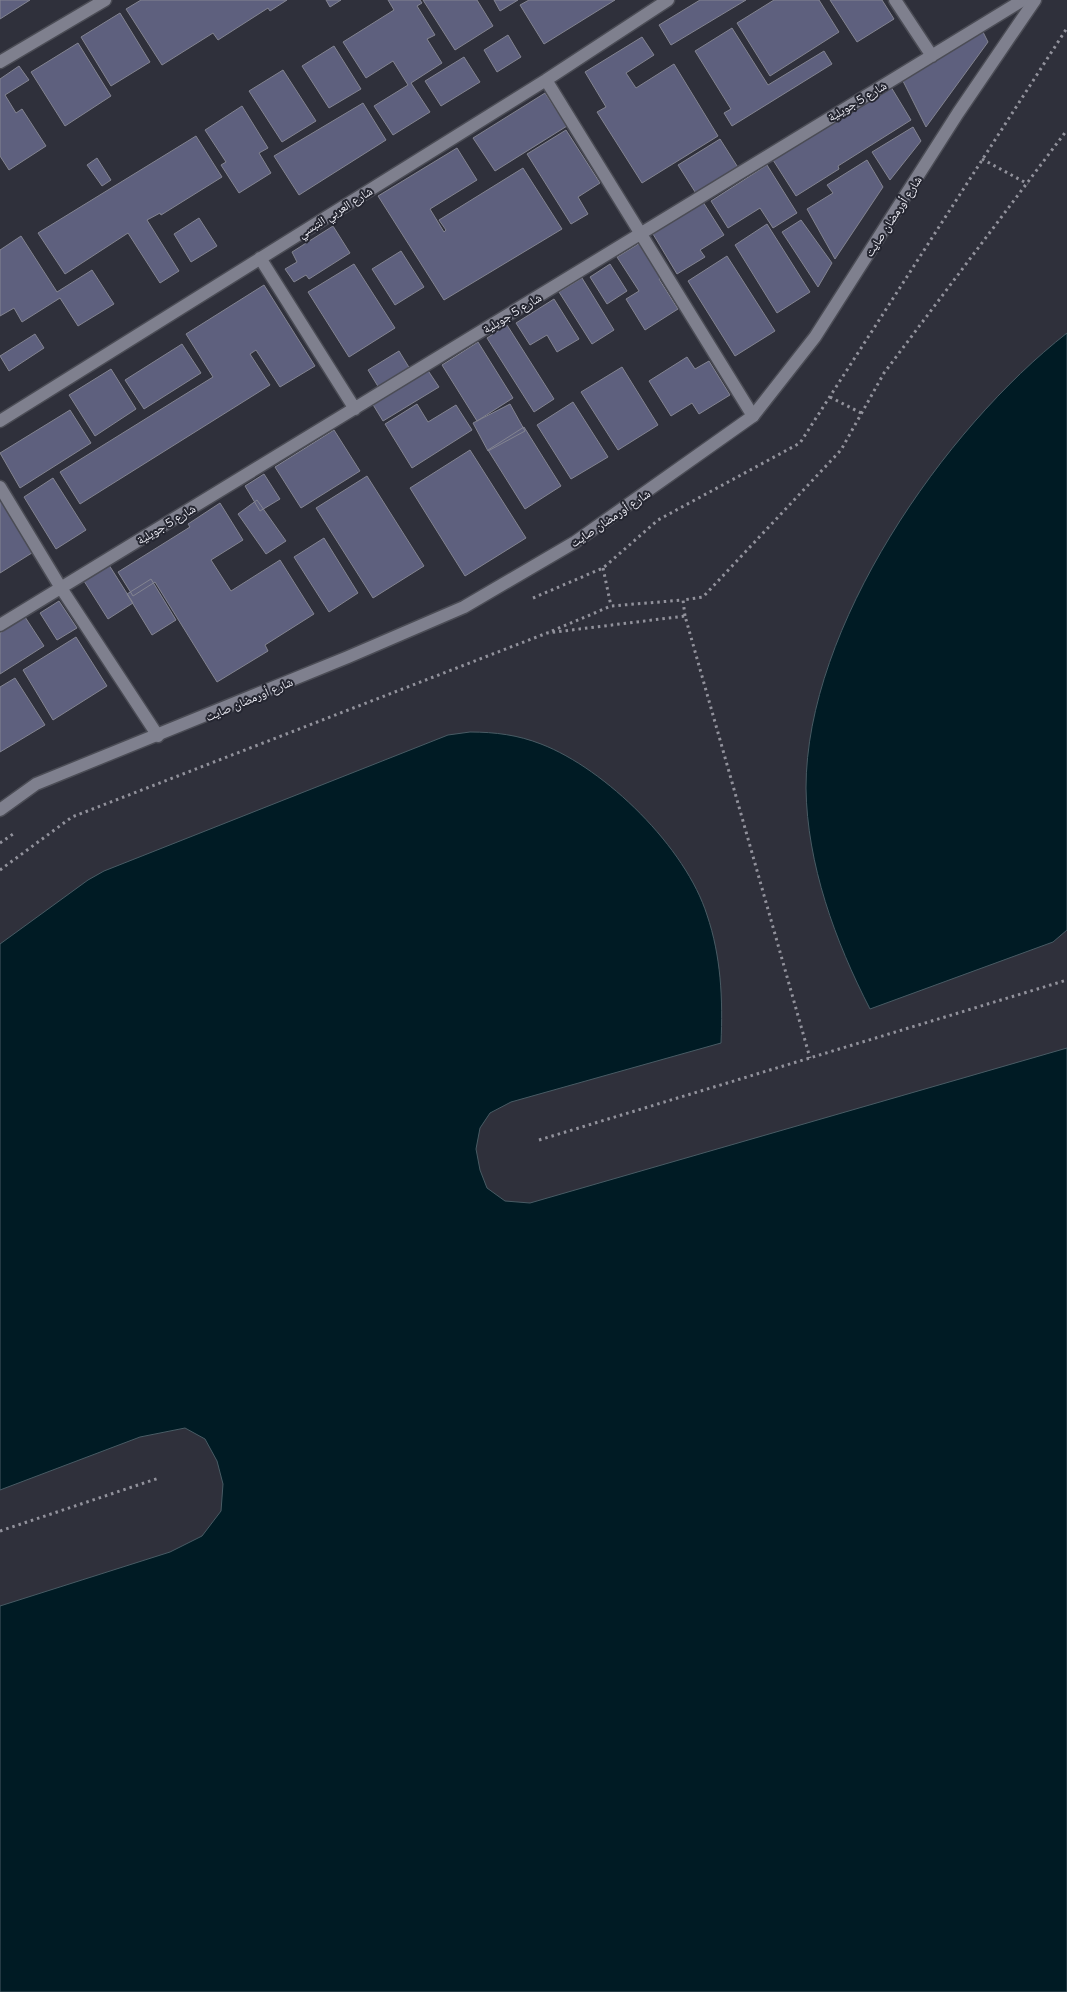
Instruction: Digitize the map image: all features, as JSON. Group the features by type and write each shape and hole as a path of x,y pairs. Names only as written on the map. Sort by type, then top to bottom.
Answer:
{"street":[{"path":"0,62 105,0"},
{"name":"شارع العربي التبسي","path":"0,421 546,80 668,0"},
{"path":"895,0 932,56"},
{"name":"شارع 5 جويلية","path":"0,625 1023,0"},
{"name":"شارع أورمضان صايت","path":"0,810 36,784 158,736 464,607 575,542 753,416 815,337 958,113 1035,0"},
{"path":"546,80 753,416"},
{"path":"260,258 355,408"},
{"path":"0,487 62,588 158,736"}],"path":[{"path":"0,870 72,817 547,633 611,606 703,597 841,450 884,373 1067,130"},
{"path":"982,159 1028,184"},
{"path":"830,397 861,413"},
{"path":"603,568 611,606"},
{"path":"683,600 810,1058"},
{"path":"547,633 686,616"},
{"path":"539,1140 1067,980"},
{"path":"0,1531 159,1478"}],"water":[{"path":"1067,333 1067,930 1053,942 870,1009 845,956 825,901 817,873 808,817 806,788 812,726 829,662 856,599 890,536 930,477 974,422 1020,374"},
{"path":"470,732 515,736 541,744 566,756 617,791 662,838 697,889 712,930 720,978 722,1010 721,1043 511,1102 490,1113 480,1128 476,1149 480,1170 487,1188 505,1201 530,1203 1067,1048 1067,1992 0,1992 0,1606 170,1552 202,1536 221,1511 223,1484 217,1461 205,1439 185,1428 140,1437 0,1490 0,944 88,880 104,871 448,735"}],"building":[{"path":"0,0 30,0 0,19"},
{"path":"141,0 287,0 270,11 268,8 218,40 213,33 162,65 126,9"},
{"path":"326,0 341,0 330,7"},
{"path":"388,0 420,0 422,3 417,6 435,35 427,39 442,63 411,83 430,112 393,135 374,106 408,85 393,61 366,78 343,42 394,10"},
{"path":"423,0 477,0 493,26 455,50"},
{"path":"494,0 518,0 500,11"},
{"path":"529,0 615,0 544,44 520,5"},
{"path":"700,0 746,0 671,45 659,25"},
{"path":"774,0 819,0 839,32 770,76 737,23"},
{"path":"830,0 882,0 894,19 857,42"},
{"path":"120,13 150,62 111,86 81,37"},
{"path":"732,28 768,85 824,51 832,64 732,126 724,113 731,109 695,51"},
{"path":"983,32 988,42 926,127 903,81"},
{"path":"508,35 521,57 497,72 484,50"},
{"path":"642,37 654,55 626,73 636,88 674,64 718,136 642,183 597,112 606,107 585,72"},
{"path":"78,43 111,96 65,126 31,72"},
{"path":"334,46 361,89 329,108 302,66"},
{"path":"464,57 480,82 441,106 425,81"},
{"path":"19,66 29,80 5,95 16,113 22,109 46,146 9,170 0,156 0,79"},
{"path":"283,70 316,121 282,142 249,91"},
{"path":"891,87 911,120 838,166 839,169 796,196 773,160"},
{"path":"545,93 567,126 495,171 473,138"},
{"path":"363,103 386,140 299,195 274,156"},
{"path":"242,106 268,148 259,153 271,173 239,193 221,165 226,162 205,130"},
{"path":"913,127 921,141 890,180 872,152"},
{"path":"566,130 600,183 578,197 588,214 571,224 527,154"},
{"path":"196,136 222,177 161,215 160,213 147,220 179,271 160,283 128,233 65,274 38,233"},
{"path":"720,139 739,169 697,195 678,165"},
{"path":"457,148 477,180 430,209 444,232 446,230 439,220 523,168 562,229 444,300 378,196"},
{"path":"97,158 111,180 102,186 87,165"},
{"path":"867,160 883,187 835,259 807,209 833,193 827,185"},
{"path":"767,165 797,213 773,228 760,208 728,228 711,201"},
{"path":"703,202 724,235 700,250 705,257 677,274 653,234"},
{"path":"199,218 217,246 191,262 174,234"},
{"path":"801,220 832,263 818,287 782,232"},
{"path":"767,224 810,292 777,313 735,245"},
{"path":"333,226 350,253 309,279 306,275 294,282 285,269 297,262 292,252"},
{"path":"21,236 57,292 92,270 114,304 78,326 60,298 22,322 14,308 0,316 0,250"},
{"path":"640,243 662,277 659,279 678,309 645,330 626,299 639,291 617,257"},
{"path":"401,251 424,287 395,305 372,269"},
{"path":"727,256 775,331 735,356 688,281"},
{"path":"354,264 395,328 349,357 308,292"},
{"path":"610,264 627,291 607,304 590,277"},
{"path":"582,278 614,330 592,344 559,292"},
{"path":"264,285 315,366 280,387 256,350 250,354 270,385 80,504 60,472 213,377 186,334"},
{"path":"554,299 579,339 557,352 547,335 530,345 516,323"},
{"path":"507,325 554,399 534,412 487,338"},
{"path":"35,334 44,348 9,371 0,356"},
{"path":"478,342 513,398 477,421 442,365"},
{"path":"182,344 201,373 144,409 125,380"},
{"path":"399,351 410,369 379,388 368,370"},
{"path":"687,357 695,369 709,361 730,395 699,414 692,403 671,416 649,381"},
{"path":"622,367 658,425 618,450 581,392"},
{"path":"111,369 136,409 95,436 69,395"},
{"path":"427,369 439,387 383,421 372,403"},
{"path":"573,402 608,457 571,479 537,425"},
{"path":"417,404 428,422 456,405 472,430 412,468 385,424"},
{"path":"510,404 525,431 488,451 473,423"},
{"path":"70,410 91,443 20,488 0,453"},
{"path":"524,427 561,486 525,509 488,450"},
{"path":"334,430 360,471 301,508 275,467"},
{"path":"470,450 526,538 465,576 410,488"},
{"path":"264,474 280,499 260,511 245,486"},
{"path":"367,476 424,566 373,598 316,508"},
{"path":"53,478 86,530 56,549 24,497"},
{"path":"0,495 35,551 0,573"},
{"path":"257,500 286,541 266,554 238,514"},
{"path":"220,503 243,540 211,560 231,591 280,560 314,614 265,645 268,651 217,682 155,582 133,596 118,572 190,527 188,524"},
{"path":"324,538 358,593 329,612 294,557"},
{"path":"109,565 133,603 108,619 84,581"},
{"path":"151,579 176,620 152,635 127,594"},
{"path":"59,601 77,628 57,640 40,613"},
{"path":"25,617 44,646 0,674 0,633"},
{"path":"76,637 107,686 53,720 23,670"},
{"path":"15,678 45,725 0,752 0,687"}]}
